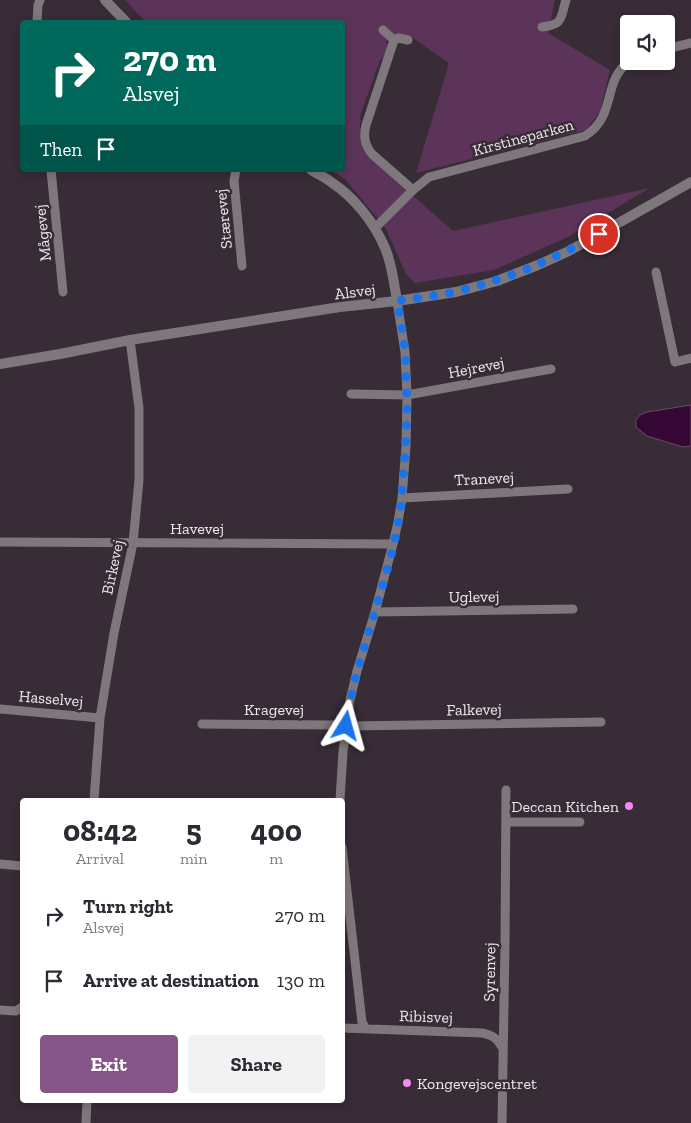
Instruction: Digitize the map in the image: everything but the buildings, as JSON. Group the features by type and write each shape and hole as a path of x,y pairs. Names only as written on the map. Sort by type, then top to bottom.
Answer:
{"street":[{"path":"37,20 40,0"},
{"path":"105,0 124,20"},
{"path":"542,27 555,25 560,20 566,0"},
{"path":"383,30 394,40"},
{"path":"394,40 398,38 408,40"},
{"path":"394,40 364,136 372,154 413,190"},
{"path":"675,47 691,43"},
{"name":"Kirstineparken","path":"375,228 413,190 429,177 585,136 596,129 605,114 613,82 620,70"},
{"name":"Mågevej","path":"51,172 63,292"},
{"name":"Stærevej","path":"236,172 234,181 242,266"},
{"path":"315,172 331,181 348,196 375,228 386,248 391,266 405,352 407,395 406,448 402,498 394,544 350,700 343,752 340,798"},
{"name":"Alsvej","path":"0,364 130,340 340,307 456,292 497,281 538,266 569,251 691,182"},
{"path":"656,272 675,362 691,358"},
{"name":"Birkevej","path":"94,798 100,718 114,633 134,543 139,480 139,408 130,340"},
{"name":"Hejrevej","path":"351,394 407,395 551,369"},
{"name":"Tranevej","path":"402,498 568,489"},
{"name":"Havevej","path":"0,542 394,544"},
{"name":"Uglevej","path":"375,612 572,609"},
{"name":"Hasselvej","path":"0,708 100,718"},
{"name":"Falkevej","path":"346,726 601,722"},
{"name":"Kragevej","path":"202,724 346,726"},
{"name":"Syrenvej","path":"502,1123 506,790"},
{"path":"506,822 580,822"},
{"path":"0,864 20,866"},
{"path":"345,885 362,1022 366,1029"},
{"path":"0,1010 16,1011 20,1008"},
{"name":"Ribisvej","path":"345,1028 482,1033 498,1039 503,1047"},
{"path":"86,1123 87,1103"}],"shaded area":[{"path":"125,0 555,0 548,33 610,70 600,112 586,130 416,173 449,63 410,36 394,34 385,27 387,46 384,58 380,60 360,116 360,137 364,149 369,157 453,231 650,188 568,237 494,270 415,283 406,274 386,229 346,180 334,172 345,172 345,20 144,20"},
{"path":"691,405 691,446 683,447 647,436 636,427 636,420 640,415 647,412"}],"place":[{"name":"Deccan Kitchen","path":"629,806"},
{"name":"Kongevejscentret","path":"407,1083"}],"route":[{"path":"346,726 357,671 394,544 402,498 406,448 407,395 405,352 397,301 456,292 497,281 538,266 599,234"}]}
